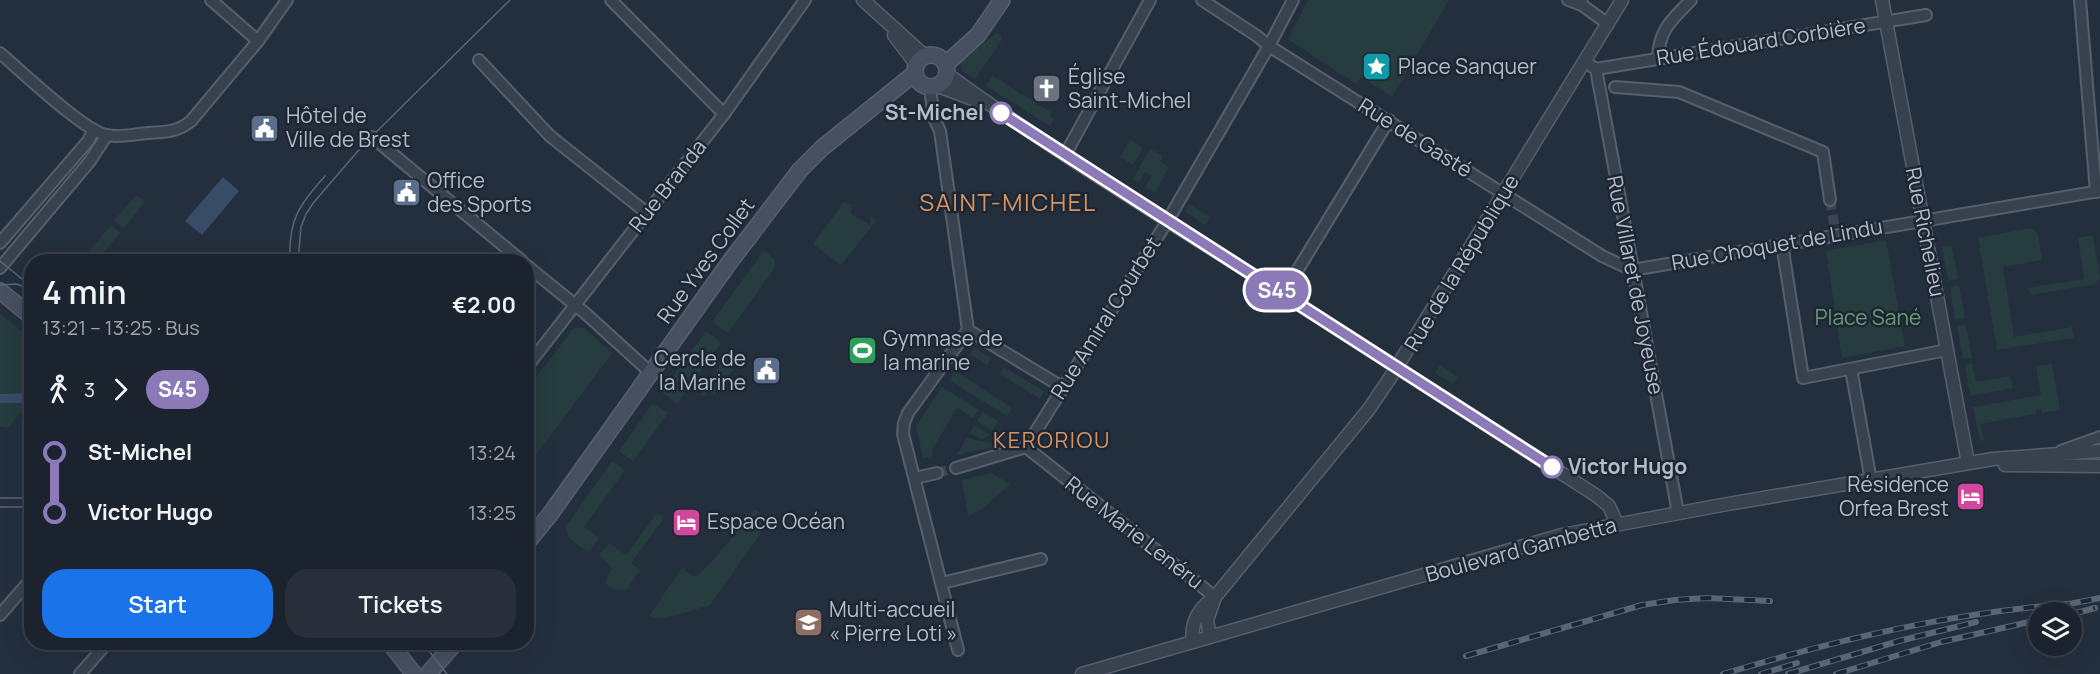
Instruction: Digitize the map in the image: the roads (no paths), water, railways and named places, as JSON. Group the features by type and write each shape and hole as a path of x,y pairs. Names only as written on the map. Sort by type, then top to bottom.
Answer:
{"main road":[{"name":"Rue Yves Collet","path":"534,533 729,263 811,157 845,130 931,72 978,35 1002,0"},
{"path":"0,291 24,310"},
{"path":"395,650 414,674"},
{"path":"428,674 449,650"}],"street":[{"path":"211,0 258,41"},
{"path":"0,53 94,130 107,135 170,132 182,128 191,121 258,41 287,0"},
{"path":"611,0 724,114"},
{"name":"Rue Branda","path":"534,358 724,114 805,0"},
{"path":"863,0 931,72 990,106 1597,496 1610,506 1617,524"},
{"path":"1065,155 1149,0"},
{"name":"Rue de Gasté","path":"1202,0 1269,46 1602,256 1632,270"},
{"name":"Rue Amiral Courbet","path":"1026,447 1168,220 1269,46 1293,0"},
{"path":"1569,0 1582,3 1608,24"},
{"name":"Rue de la République","path":"1193,642 1194,621 1202,606 1215,597 1369,409 1398,367 1504,194 1591,65 1608,24 1622,0"},
{"path":"1658,59 1661,35 1691,0"},
{"name":"Rue Richelieu","path":"1882,0 1968,463"},
{"path":"2080,0 2098,191"},
{"name":"Rue Édouard Corbière","path":"1591,65 1658,59 1926,15"},
{"path":"478,60 550,136 647,213"},
{"name":"Rue Villaret de Joyeuse","path":"1591,65 1678,513"},
{"path":"931,72 934,118 940,131 968,330 908,413 903,434 958,650"},
{"path":"1615,87 1680,92 1823,152 1830,200"},
{"path":"1283,294 1389,120"},
{"path":"0,243 88,141 94,130"},
{"path":"0,268 90,161 107,135"},
{"path":"372,136 514,254"},
{"name":"Rue Choquet de Lindu","path":"1632,270 2098,191"},
{"path":"1782,244 1803,378 1947,350"},
{"path":"534,272 651,373"},
{"path":"968,330 1062,387"},
{"path":"1851,369 1871,481"},
{"path":"2056,453 2100,437"},
{"path":"956,468 1026,447"},
{"name":"Rue Marie Lenéru","path":"1026,447 1215,597"},
{"name":"Boulevard Gambetta","path":"1082,674 1562,536 1771,496 1968,463 2056,453 2100,451"},
{"name":"Boulevard Gambetta","path":"1968,463 2100,466"},
{"path":"915,478 937,473"},
{"path":"942,583 1041,559"},
{"path":"0,615 24,587"},
{"name":"Rue de la République","path":"1210,637 1207,620 1215,597"},
{"path":"80,674 101,650"}],"water":[{"path":"223,177 239,191 202,235 185,221"},
{"path":"24,393 24,403 0,403 0,394"}],"tunnel":[{"path":"1830,200 1836,235"},
{"path":"937,473 956,468"}],"tram line":[{"path":"299,254 301,227 314,202 364,144 510,0"},
{"path":"290,254 291,234 297,214 308,196 325,176"},
{"path":"0,261 24,280"},
{"path":"0,285 16,284 24,286"},
{"path":"0,498 24,498"},
{"path":"0,507 24,507"},
{"path":"428,650 447,674"}],"railway":[{"path":"1466,656 1642,605 1707,598 1770,601"},
{"path":"2080,602 2100,598"},
{"path":"1723,674 1851,639 1937,621 2028,608"},
{"path":"2082,611 2095,608"},
{"path":"1788,674 1899,641 1976,622"},
{"path":"1836,674 1941,642 2028,622"},
{"path":"1761,674 1797,663"}],"place":[{"name":"Place Sanquer","path":"1377,67"},
{"name":"Église Saint-Michel","path":"1047,89"},
{"name":"St-Michel","path":"1001,113"},
{"name":"Hôtel de Ville de Brest","path":"265,128"},
{"name":"Office des Sports","path":"406,193"},
{"name":"Gymnase de la marine","path":"862,351"},
{"name":"Cercle de la Marine","path":"767,371"},
{"name":"Victor Hugo","path":"1552,467"},
{"name":"Résidence Orfea Brest","path":"1970,497"},
{"name":"Espace Océan","path":"686,522"},
{"name":"Multi-accueil « Pierre Loti »","path":"808,622"}],"district":[{"name":"SAINT-MICHEL","path":"1008,203"},
{"name":"KERORIOU","path":"1052,440"}],"park label":[{"name":"Place Sané","path":"1868,318"}]}
